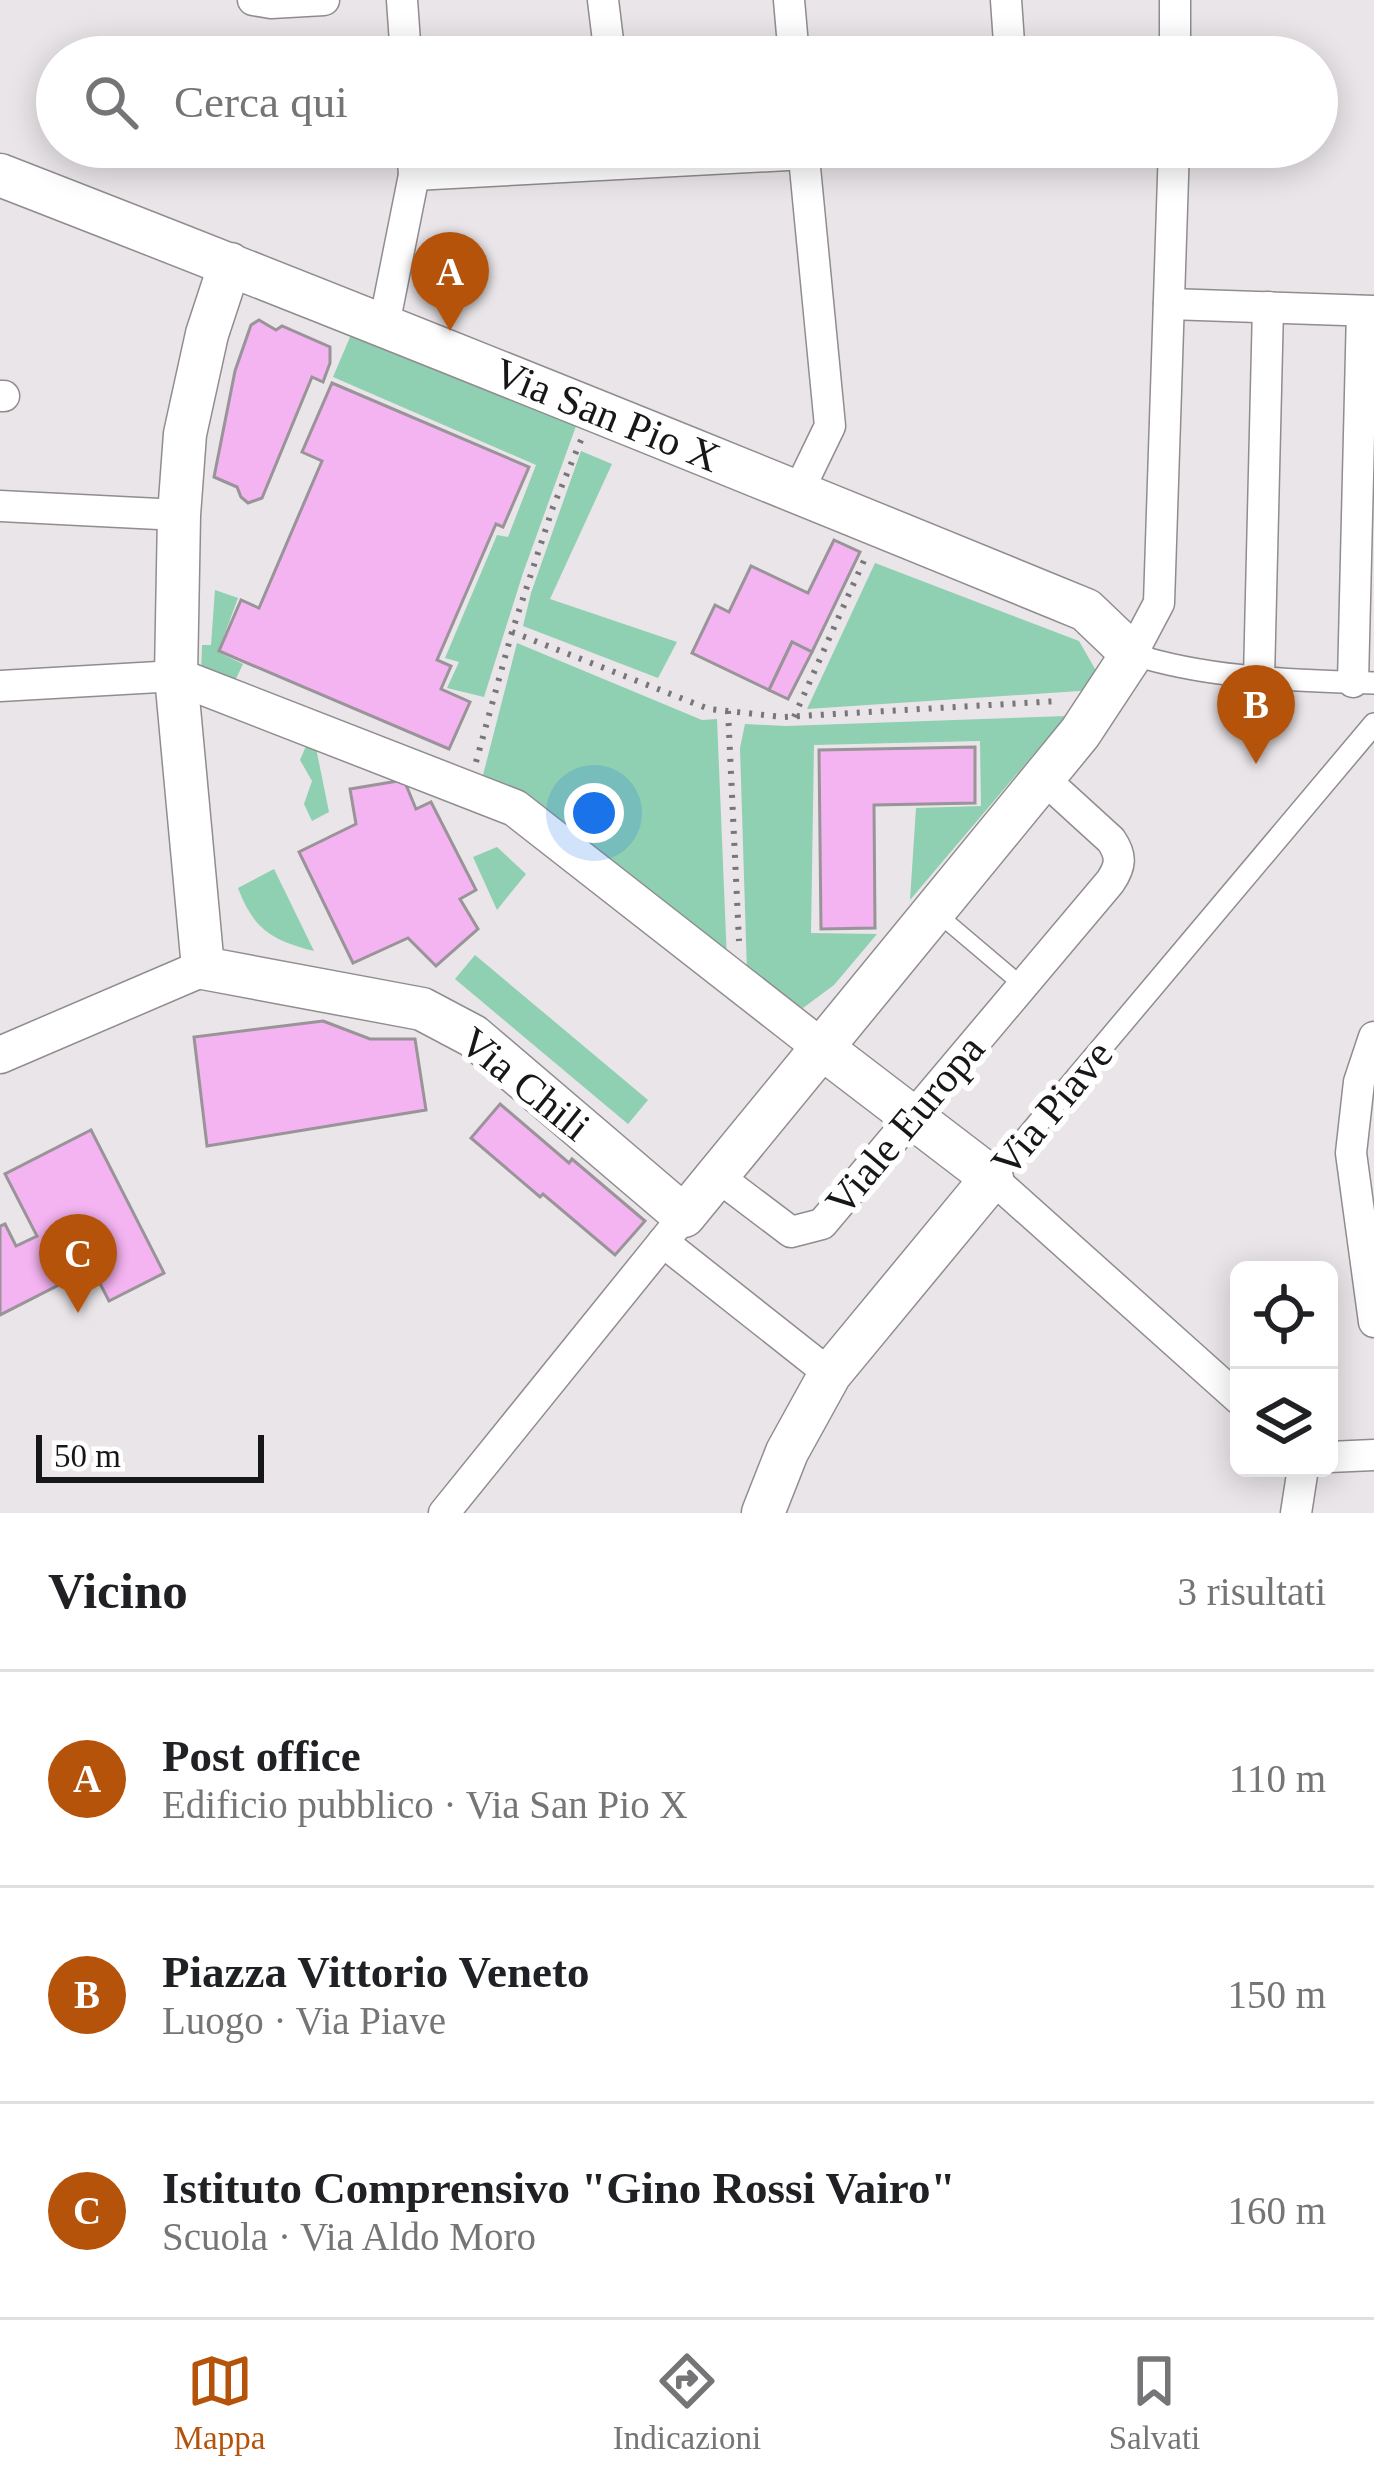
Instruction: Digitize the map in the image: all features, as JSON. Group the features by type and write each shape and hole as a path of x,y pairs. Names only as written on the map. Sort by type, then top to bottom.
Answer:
{"main road":[{"name":"Via San Pio X","path":"0,175 1086,610 1132,654"},
{"path":"203,968 176,676 179,515 185,434 207,334 230,264"},
{"path":"674,1229 1080,733 1132,654"},
{"name":"Via Chili","path":"203,968 422,1009 473,1036 674,1229"},
{"path":"822,1048 992,1178"},
{"name":"Via Piave","path":"763,1513 787,1452 830,1374 992,1178"}],"street":[{"path":"254,0 324,0"},
{"path":"402,0 405,36"},
{"path":"603,0 607,36"},
{"path":"789,0 792,36"},
{"path":"1006,0 1009,36"},
{"path":"1174,0 1175,36"},
{"path":"384,325 412,168"},
{"path":"798,492 830,426 805,168"},
{"path":"1168,304 1368,311 1364,683 1259,678 1164,664 1132,654 1159,603 1168,304 1173,168"},
{"path":"1259,678 1268,307"},
{"path":"0,506 179,515"},
{"path":"0,686 176,676 515,808 822,1048"},
{"name":"Via Piave","path":"992,1178 1374,724"},
{"name":"Viale Europa","path":"717,1176 791,1232 822,1224 1110,882 1120,867 1118,850 1043,778"},
{"path":"0,1055 203,968"},
{"path":"1374,1037 1359,1082 1352,1153 1374,1322"},
{"path":"992,1178 1230,1392"},
{"path":"444,1513 674,1229 830,1374"},
{"path":"742,1513 787,1452"},
{"path":"1338,1457 1374,1455"},
{"path":"1296,1513 1302,1477"}],"lane":[{"path":"934,911 1023,986"}],"path":[{"path":"469,790 512,632 553,507 593,410"},
{"path":"794,717 880,526"},
{"path":"512,632 709,709 794,717 1104,697"},
{"path":"728,711 742,985"}],"green space":[{"path":"356,323 580,415 484,697 447,688 459,662 445,658 497,535 508,537 536,465 333,377"},
{"path":"581,451 612,464 550,599 677,642 658,678 523,626"},
{"path":"875,563 1079,641 1095,669 1094,690 807,709"},
{"path":"215,590 238,598 218,652 243,664 233,685 201,675 202,645 211,645"},
{"path":"517,643 702,720 717,719 727,961 482,779"},
{"path":"1066,716 910,900 916,808 981,806 980,741 814,745 811,933 877,934 834,985 803,1008 747,973 740,748 745,724"},
{"path":"306,746 316,748 329,812 312,821 304,804 312,781 300,760"},
{"path":"497,847 526,874 497,910 473,857"},
{"path":"274,869 314,951 266,931 244,902 238,888"},
{"path":"475,955 648,1100 628,1124 455,979"}],"building":[{"path":"259,320 330,347 330,363 323,382 312,377 262,498 248,503 237,487 214,477 235,371 251,325"},
{"path":"332,383 529,467 503,527 496,524 437,660 451,666 441,689 470,702 449,749 219,651 241,600 259,608 322,461 302,452"},
{"path":"834,540 860,552 812,652 792,642 769,690 692,653 715,605 729,612 751,566 808,593"},
{"path":"792,642 812,652 788,699 769,690"},
{"path":"975,747 975,803 874,805 875,928 821,929 819,750"},
{"path":"404,780 416,809 431,802 476,890 460,899 478,929 436,966 408,938 353,963 299,852 356,824 350,789"},
{"path":"323,1021 370,1039 415,1039 426,1110 207,1146 194,1037"},
{"path":"500,1104 645,1221 615,1255 471,1138"},
{"path":"91,1130 164,1273 109,1301 92,1268 0,1315 0,1226 5,1224 16,1246 37,1236 5,1174"}],"place":[{"name":"Post office","path":"450,331"},
{"name":"Piazza Vittorio Veneto","path":"1256,764"},
{"name":"Istituto Comprensivo \"Gino Rossi Vairo\"","path":"78,1313"}]}
